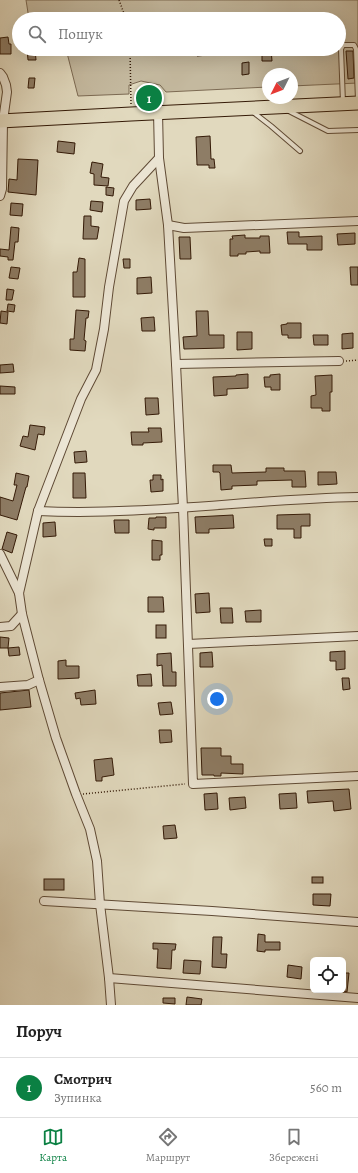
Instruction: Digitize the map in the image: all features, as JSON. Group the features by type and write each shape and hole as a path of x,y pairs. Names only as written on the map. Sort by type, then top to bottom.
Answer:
{"main road":[{"path":"2,121 358,103"}],"street":[{"path":"0,73 6,85 7,92 2,121 2,189 0,196"},
{"path":"158,112 159,158 168,225 176,364 193,784 358,776"},
{"path":"111,1005 97,861 90,829 56,738 22,614 20,594 38,512 81,399 96,370 124,201 133,186 159,158"},
{"path":"168,225 184,228 358,221"},
{"path":"176,364 339,361"},
{"path":"38,512 74,513 183,508 318,498 358,497"},
{"path":"0,554 20,594"},
{"path":"0,627 11,626 22,614"},
{"path":"188,644 358,636"},
{"path":"0,687 28,684 39,680"},
{"path":"44,901 212,911 358,922"},
{"path":"109,978 358,998"}],"lane":[{"path":"346,45 354,45 356,49 358,103"},
{"path":"341,56 343,103"},
{"path":"280,106 328,131 358,130"},
{"path":"248,108 300,152"}],"path":[{"path":"119,0 123,12"},
{"path":"130,56 131,114"},
{"path":"339,361 358,360"},
{"path":"76,794 193,784"}],"shaded area":[{"path":"26,0 358,0 358,83 298,86 298,68 262,68 262,87 166,92 160,85 141,81 129,85 129,94 78,96 68,56 346,56 346,12 28,12"}],"building":[{"path":"8,37 9,44 11,44 11,54 0,54 0,38"},
{"path":"346,51 353,51 354,78 348,79"},
{"path":"28,56 36,56 36,60 28,60"},
{"path":"262,56 272,56 272,61 262,61"},
{"path":"249,62 249,74 242,75 242,63"},
{"path":"29,78 35,78 34,88 28,88"},
{"path":"210,136 211,159 214,159 215,168 209,168 209,165 197,165 196,137"},
{"path":"58,141 75,143 74,154 57,152"},
{"path":"18,159 38,160 36,195 8,192 9,179 17,180"},
{"path":"92,162 103,164 101,177 109,178 108,186 94,185 94,174 90,173"},
{"path":"106,187 114,188 113,196 106,195"},
{"path":"150,199 151,209 136,210 136,200"},
{"path":"91,201 103,202 102,212 90,210"},
{"path":"11,203 23,204 22,216 10,215"},
{"path":"84,216 91,216 91,226 99,227 97,239 83,239"},
{"path":"11,227 19,228 18,242 15,242 13,260 8,260 8,257 0,256 0,249 9,250"},
{"path":"287,232 299,232 299,237 322,236 322,250 307,250 307,244 288,244"},
{"path":"355,233 355,244 338,245 337,234"},
{"path":"245,235 245,238 260,238 260,236 269,236 270,253 260,253 260,251 246,252 246,254 238,254 238,256 230,256 230,239 233,239 232,236"},
{"path":"179,237 190,237 191,259 180,259"},
{"path":"79,258 85,259 85,297 73,297 73,272 77,272"},
{"path":"123,259 130,259 130,268 124,268"},
{"path":"11,267 20,268 18,279 9,278"},
{"path":"350,267 358,267 358,285 351,285"},
{"path":"151,277 152,293 137,294 137,278"},
{"path":"7,289 14,290 12,300 6,300"},
{"path":"8,304 15,305 14,312 7,311"},
{"path":"76,310 89,311 88,318 86,318 84,340 86,341 85,351 70,350 70,339 74,339"},
{"path":"1,311 8,312 7,324 0,323"},
{"path":"196,311 208,311 209,335 224,335 224,348 184,349 183,337 197,336"},
{"path":"154,317 155,331 142,331 141,318"},
{"path":"287,323 301,323 301,338 288,338 288,335 282,335 281,325"},
{"path":"237,332 252,332 252,349 237,350"},
{"path":"353,333 353,348 342,349 342,334"},
{"path":"313,335 328,335 328,345 314,345"},
{"path":"13,364 14,372 0,373 0,365"},
{"path":"248,374 248,388 227,389 227,395 214,396 213,377"},
{"path":"280,374 280,390 271,390 271,387 265,387 264,377"},
{"path":"332,375 330,411 322,411 322,408 311,408 311,396 316,395 315,376"},
{"path":"0,386 15,387 15,394 0,394"},
{"path":"145,398 158,398 159,414 146,415"},
{"path":"30,425 45,427 44,435 38,434 35,450 20,446 23,436 28,437"},
{"path":"148,428 161,428 162,442 132,445 131,432 149,432"},
{"path":"86,451 87,462 75,463 74,452"},
{"path":"213,465 231,465 232,473 266,472 266,468 284,468 284,471 305,471 306,487 292,487 292,480 257,481 257,485 232,486 232,489 221,490 220,473 213,472"},
{"path":"318,472 336,472 337,484 318,485"},
{"path":"16,473 29,476 17,520 0,515 0,497 13,501 17,485 14,485"},
{"path":"73,473 85,473 86,498 73,498"},
{"path":"153,475 161,475 161,480 163,479 163,491 151,492 150,480 153,480"},
{"path":"310,514 310,526 301,526 301,538 294,538 294,529 277,529 277,515"},
{"path":"233,515 234,528 209,529 209,533 196,533 195,517"},
{"path":"166,517 166,528 154,528 154,530 148,529 149,518"},
{"path":"114,520 129,520 129,533 115,533"},
{"path":"55,522 56,536 43,537 43,523"},
{"path":"7,532 17,535 12,553 2,549"},
{"path":"264,539 272,539 272,546 265,546"},
{"path":"152,540 162,541 162,555 160,555 160,560 152,560"},
{"path":"209,593 210,612 196,613 195,594"},
{"path":"148,597 163,597 164,612 148,612"},
{"path":"220,608 232,608 233,623 221,623"},
{"path":"261,610 261,622 246,622 245,611"},
{"path":"156,625 166,625 166,638 156,638"},
{"path":"0,637 9,638 8,648 0,648"},
{"path":"19,647 20,655 9,656 8,648"},
{"path":"345,651 345,669 336,670 336,661 330,661 330,652"},
{"path":"212,652 213,667 200,667 200,653"},
{"path":"171,653 172,672 176,672 176,686 163,686 162,665 157,666 157,654"},
{"path":"66,660 66,666 79,666 79,678 58,679 58,661"},
{"path":"151,674 152,686 138,686 137,675"},
{"path":"342,678 349,678 350,689 343,690"},
{"path":"29,690 31,707 0,710 0,693"},
{"path":"95,690 96,704 81,705 80,698 76,699 75,693"},
{"path":"219,695 220,702 210,703 210,696"},
{"path":"171,702 173,714 160,715 158,703"},
{"path":"159,730 171,730 172,742 160,743"},
{"path":"201,748 221,748 221,756 231,756 231,764 243,764 243,774 221,773 221,776 202,775"},
{"path":"112,758 114,775 102,777 102,781 96,781 94,760"},
{"path":"349,789 351,809 334,811 333,801 308,803 307,791"},
{"path":"217,793 218,809 205,810 204,794"},
{"path":"296,793 297,808 280,809 279,794"},
{"path":"245,797 246,808 230,810 229,798"},
{"path":"175,825 177,838 164,839 163,826"},
{"path":"312,877 323,877 323,883 312,883"},
{"path":"44,879 64,879 64,890 44,890"},
{"path":"313,894 331,894 330,906 313,905"},
{"path":"258,934 265,935 265,942 280,942 280,950 265,950 265,952 257,951"},
{"path":"213,937 222,937 221,954 227,954 226,968 212,967"},
{"path":"153,943 176,944 175,950 172,950 171,969 157,968 158,949 153,949"},
{"path":"184,960 201,961 200,974 183,973"},
{"path":"288,965 302,967 301,979 287,977"},
{"path":"346,973 349,973 347,992"},
{"path":"187,997 202,999 201,1005 186,1005"},
{"path":"163,998 175,998 175,1004 163,1003"}],"place":[{"name":"Смотрич","path":"149,98"}]}
